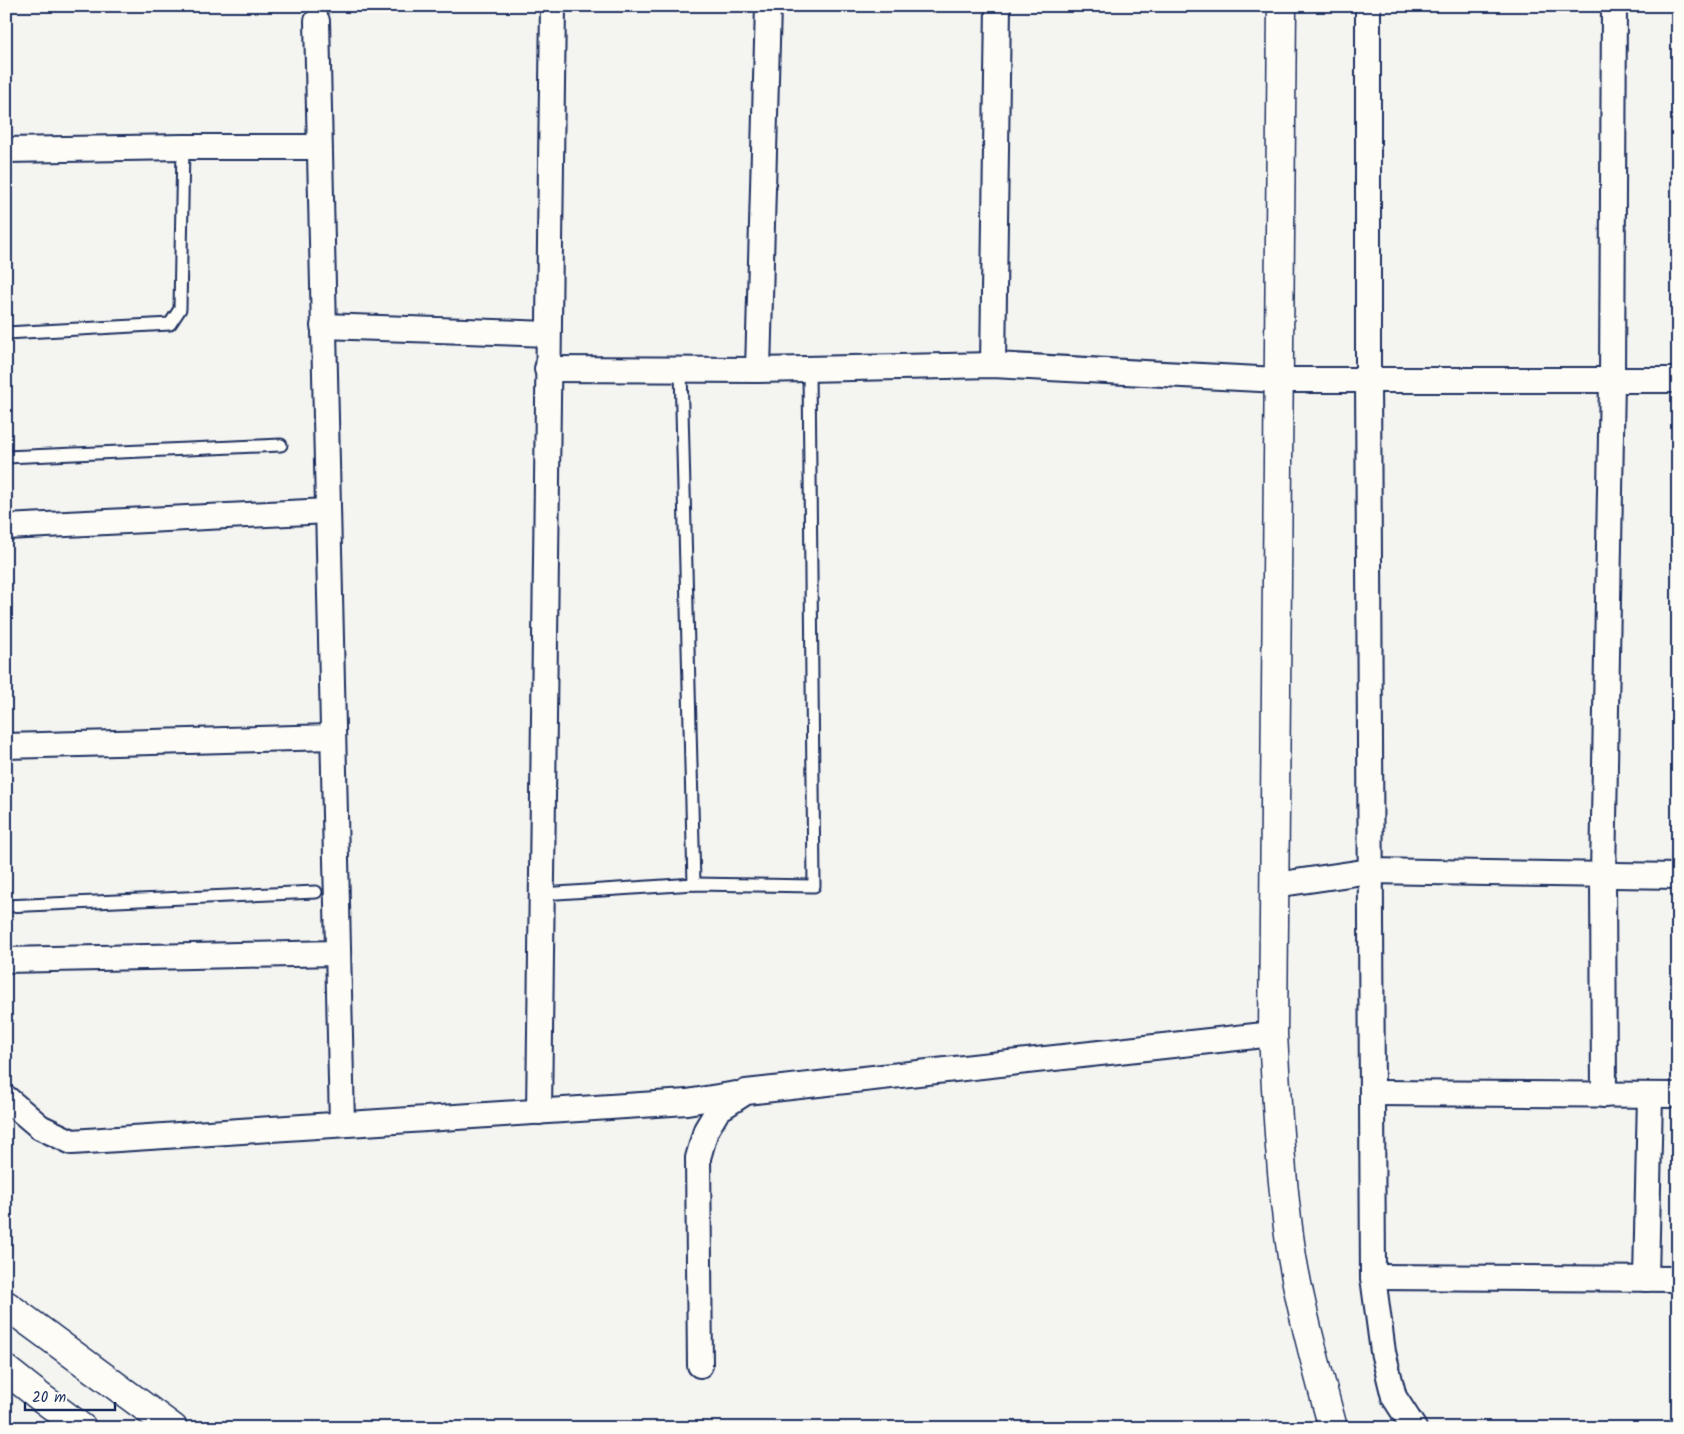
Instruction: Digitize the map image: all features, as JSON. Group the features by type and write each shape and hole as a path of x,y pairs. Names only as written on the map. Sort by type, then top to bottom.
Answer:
{"main road":[{"path":"1282,6 1273,1034 1278,1136 1292,1258 1333,1428"},
{"path":"6,1305 173,1428"},
{"path":"6,1370 82,1428"}],"street":[{"path":"539,1112 553,6"},
{"path":"758,370 768,6"},
{"path":"993,365 998,6"},
{"path":"1368,6 1373,1277 1383,1352 1394,1397 1414,1428"},
{"path":"1604,1095 1603,875 1612,380 1614,6"},
{"path":"316,21 342,1124"},
{"path":"6,150 319,147"},
{"path":"323,326 548,334"},
{"path":"548,369 758,370 993,365 1279,380 1678,380"},
{"path":"6,527 328,511"},
{"path":"6,746 333,737"},
{"path":"1275,885 1370,872 1678,876"},
{"path":"6,960 338,953"},
{"path":"6,1098 40,1127 72,1142 687,1102 746,1092 1273,1034"},
{"path":"700,1366 698,1158 706,1130 718,1110 746,1092"},
{"path":"1372,1093 1678,1095"},
{"path":"1646,1279 1650,1095"},
{"path":"1373,1277 1678,1279"}],"lane":[{"path":"6,333 170,324 180,309 183,147"},
{"path":"542,894 694,884 814,886 809,369"},
{"path":"681,370 694,884"},
{"path":"6,457 281,445"},
{"path":"6,906 316,892"}]}
